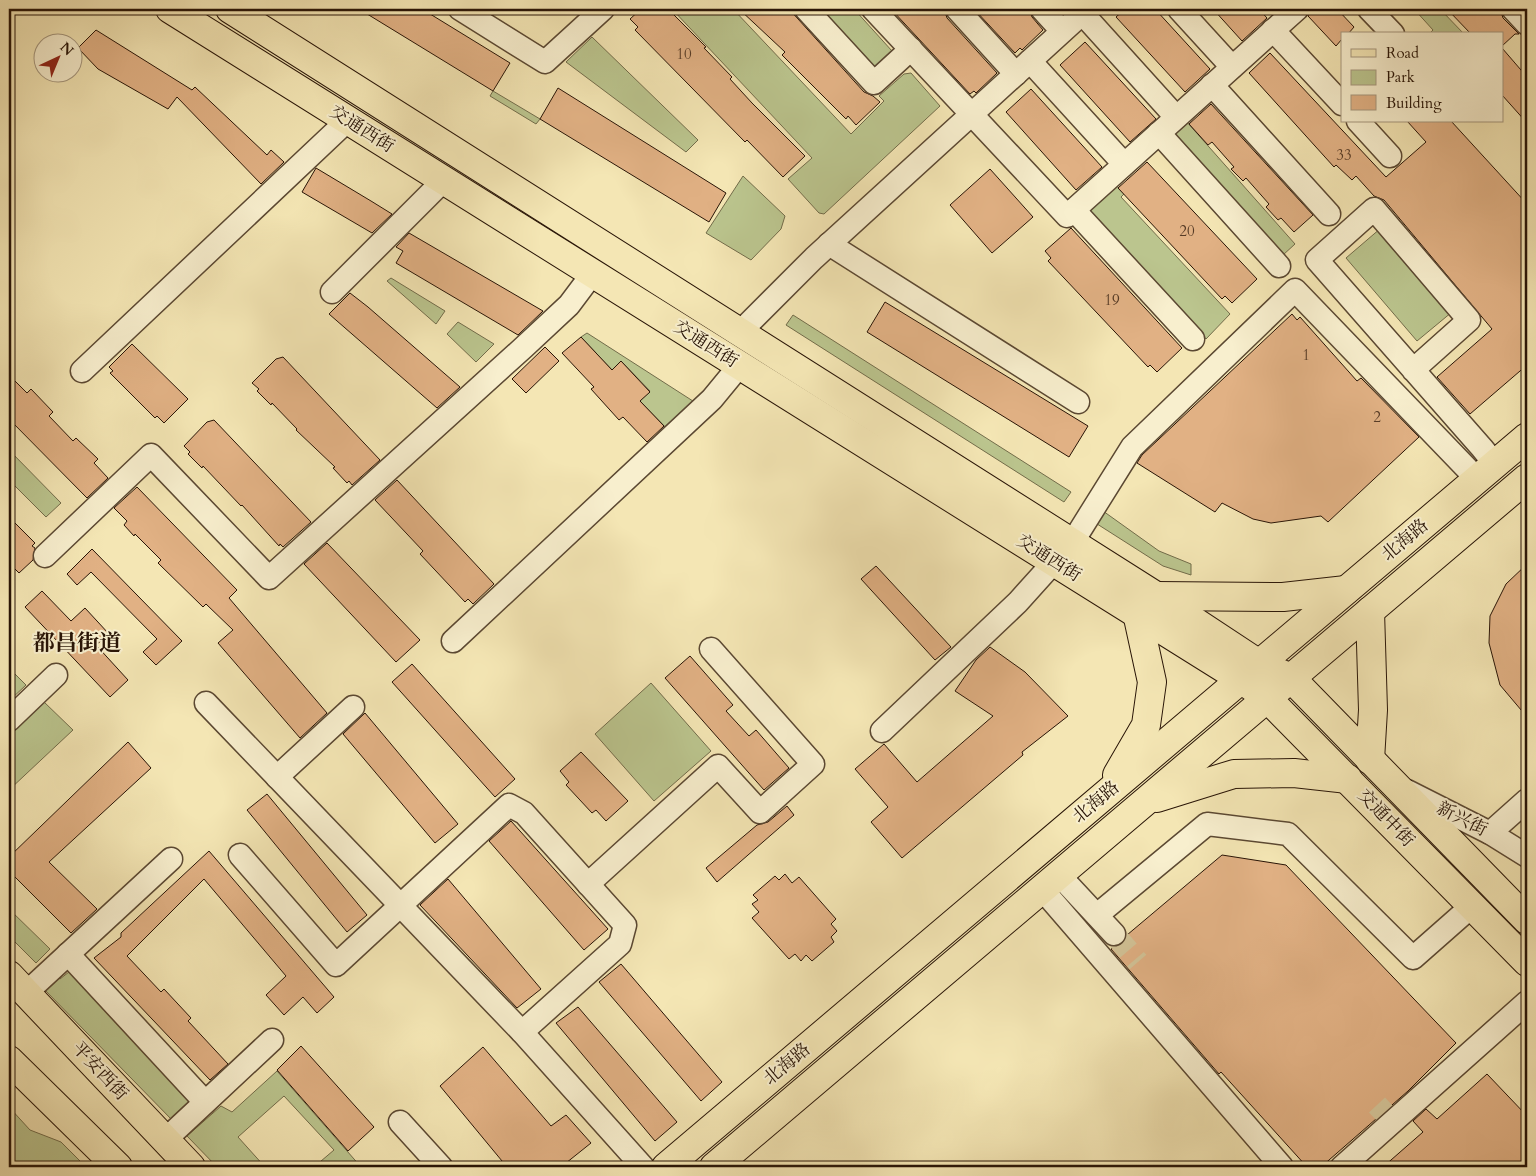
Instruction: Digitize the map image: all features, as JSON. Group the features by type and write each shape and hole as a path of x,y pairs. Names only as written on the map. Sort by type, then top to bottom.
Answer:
{"main road":[{"name":"交通西街","path":"170,9 740,365 1063,552"},
{"name":"交通西街","path":"230,9 740,332 1063,552 1250,671 1291,678"},
{"name":"北海路","path":"666,1167 1527,437"},
{"name":"北海路","path":"714,1167 1527,478"},
{"path":"1106,794 1146,725 1152,682 1146,605 1283,597 1346,590"},
{"path":"1370,611 1373,710 1370,760"},
{"name":"交通中街","path":"1250,671 1267,698 1527,962"},
{"name":"交通中街","path":"1291,678 1527,920"},
{"path":"1146,801 1234,774 1294,773 1348,780"},
{"name":"平安西街","path":"17,984 191,1167"},
{"path":"9,1060 118,1167"}],"street":[{"path":"460,9 545,62 603,9"},
{"path":"806,9 874,83 911,49"},
{"path":"873,9 1067,216 1232,67 1284,16 1341,102"},
{"path":"957,9 1023,67 1124,164"},
{"path":"1042,9 1062,31"},
{"path":"1179,9 1232,67"},
{"path":"1369,9 1391,32"},
{"path":"1513,9 1527,24"},
{"path":"740,332 829,244 1084,11 1176,117"},
{"path":"1212,85 1329,214"},
{"path":"82,371 348,120"},
{"path":"1359,122 1390,156"},
{"path":"1159,133 1279,266"},
{"path":"332,292 444,180"},
{"path":"1413,370 1469,320 1374,209 1316,260 1413,370 1486,472"},
{"path":"1074,210 1193,339"},
{"path":"829,244 1078,402"},
{"path":"45,556 151,455 268,578 569,305 593,274"},
{"path":"882,731 1018,602 1063,552 1132,447 1296,290 1486,472"},
{"path":"453,641 712,399 740,365"},
{"path":"588,884 718,766 760,812 814,764 711,649"},
{"path":"9,720 56,675"},
{"path":"206,703 522,1032 643,1167"},
{"path":"277,777 352,707"},
{"name":"新兴街","path":"1396,786 1490,833 1527,856"},
{"path":"1490,833 1527,800"},
{"path":"240,855 336,965 509,804 524,812 625,925 620,944 522,1032"},
{"path":"1097,915 1208,824 1288,834 1413,958 1472,906"},
{"path":"17,984 68,954 171,859"},
{"path":"1050,882 1097,915 1114,934"},
{"path":"1050,882 1282,1167"},
{"path":"68,954 205,1102"},
{"path":"1342,1167 1527,1002"},
{"path":"165,1140 272,1040"},
{"path":"400,1122 442,1167"}],"green space":[{"path":"672,9 733,9 851,134 884,101 879,96 904,74 911,73 940,106 824,214 819,213 788,179 812,158"},
{"path":"821,9 854,9 892,51 891,57 880,65 873,67"},
{"path":"1414,9 1440,9 1462,32 1431,32 1433,30"},
{"path":"592,37 698,140 686,152 566,62"},
{"path":"493,91 540,119 536,124 490,96"},
{"path":"1186,121 1295,244 1283,255 1171,134"},
{"path":"743,176 785,216 781,229 751,260 706,233"},
{"path":"1117,186 1124,194 1121,197 1230,314 1206,339 1089,210"},
{"path":"1381,228 1452,312 1417,341 1346,258"},
{"path":"391,278 445,311 436,324 387,281"},
{"path":"793,315 1071,492 1064,502 786,325"},
{"path":"458,322 494,344 476,362 447,334"},
{"path":"587,333 696,403 670,432 640,401 650,391 622,362 612,370 581,337"},
{"path":"9,450 61,503 46,517 9,480"},
{"path":"1103,511 1159,551 1191,564 1191,575 1163,566 1094,522"},
{"path":"9,668 26,685 9,701"},
{"path":"651,683 711,751 654,801 595,734"},
{"path":"43,701 73,730 9,790 9,735"},
{"path":"9,909 50,949 36,963 9,936"},
{"path":"74,968 195,1097 173,1121 43,988 55,975 60,979"},
{"path":"277,1071 361,1167 314,1167 334,1150 284,1096 238,1137 265,1167 217,1167 187,1136 221,1106 232,1112"},
{"path":"9,1107 30,1130 61,1142 86,1167 9,1167"}],"building":[{"path":"359,9 422,9 510,63 493,91"},
{"path":"641,9 668,9 706,47 704,48 732,77 730,79 752,103 805,156 783,177 747,140 745,142 635,30 638,27 630,19"},
{"path":"739,9 789,9 864,92 880,102 856,125 848,116 846,119 782,55 785,52"},
{"path":"891,9 944,9 947,18 997,73 976,93 974,91 970,94"},
{"path":"974,9 1029,9 1032,17 1043,30 1022,50 1020,48 1015,53"},
{"path":"1125,9 1155,9 1210,69 1185,92 1116,17"},
{"path":"1213,9 1259,9 1267,18 1242,41"},
{"path":"1310,9 1337,9 1354,27 1350,32 1341,32 1341,40 1336,46 1308,16"},
{"path":"1447,9 1500,9 1503,18 1519,34 1515,34 1504,44 1504,32 1469,32"},
{"path":"96,30 192,90 195,87 267,155 271,150 284,162 261,184 177,97 168,109 98,69 82,52 82,44"},
{"path":"1085,42 1156,119 1130,142 1060,65"},
{"path":"1504,50 1527,77 1527,123 1504,97"},
{"path":"1270,53 1386,177 1426,142 1408,122 1452,122 1527,204 1527,365 1470,414 1437,377 1492,329 1384,200 1374,196 1356,176 1352,180 1336,165 1334,167 1249,73"},
{"path":"558,88 726,193 709,222 540,119"},
{"path":"1031,89 1102,167 1076,190 1006,112"},
{"path":"1211,104 1313,215 1294,232 1281,218 1278,220 1266,207 1269,204 1246,178 1243,181 1231,169 1234,167 1212,142 1208,145 1189,124"},
{"path":"1147,162 1257,279 1232,303 1225,296 1222,299 1118,188"},
{"path":"316,168 392,214 372,233 302,192"},
{"path":"990,169 1033,217 992,253 950,205"},
{"path":"1071,228 1182,348 1157,372 1150,365 1148,367 1048,261 1051,258 1045,251"},
{"path":"409,233 543,311 518,335 396,263 403,251 396,247"},
{"path":"350,293 460,387 437,408 329,314"},
{"path":"885,302 1088,426 1069,457 867,332"},
{"path":"1292,314 1297,320 1300,317 1357,381 1361,378 1419,437 1328,522 1321,516 1271,523 1253,519 1222,503 1215,512 1137,463 1142,455"},
{"path":"581,337 612,370 621,361 650,392 640,401 664,426 647,442 623,417 619,420 591,389 594,387 562,353"},
{"path":"132,344 188,399 164,423 157,416 155,418 110,373 113,371 109,367"},
{"path":"545,347 559,361 526,393 512,379"},
{"path":"283,357 380,460 352,485 349,481 347,483 333,468 335,467 296,430 272,403 271,405 257,391 259,389 252,383 276,359"},
{"path":"9,375 27,393 31,389 53,412 49,416 73,441 76,438 98,459 94,463 108,478 87,498 9,419"},
{"path":"214,420 311,522 283,547 280,544 279,546 242,505 203,466 202,468 188,454 190,452 184,446 207,422"},
{"path":"397,480 494,584 473,604 468,599 465,602 420,554 423,551 375,500"},
{"path":"137,487 237,590 229,598 327,713 300,738 218,643 233,630 206,604 203,607 158,563 161,560 124,525 127,521 114,508"},
{"path":"9,517 35,543 32,546 35,548 33,560 19,573 9,563"},
{"path":"327,543 420,640 396,662 304,564"},
{"path":"92,549 182,641 156,665 143,652 157,639 91,572 77,585 67,574"},
{"path":"1527,564 1527,717 1500,685 1489,643 1490,616 1506,584"},
{"path":"876,566 951,647 935,660 861,579"},
{"path":"42,591 71,621 85,608 109,634 96,645 128,680 110,697 25,607"},
{"path":"990,647 1025,672 1068,716 1022,752 1023,755 902,858 871,822 888,807 855,769 884,744 917,782 993,716 955,691 976,660"},
{"path":"690,656 733,705 726,711 749,736 756,730 789,768 764,790 665,678"},
{"path":"412,664 515,779 495,797 392,682"},
{"path":"365,713 458,824 435,843 343,734"},
{"path":"128,742 151,768 49,862 97,909 71,933 9,871 9,857"},
{"path":"581,752 628,801 606,821 596,810 592,813 566,785 569,782 560,771"},
{"path":"267,794 367,915 347,932 247,810"},
{"path":"787,806 794,815 717,882 706,868 757,825 768,822"},
{"path":"511,821 608,929 584,950 489,841"},
{"path":"209,851 334,997 317,1013 303,997 284,1015 266,995 286,976 204,879 127,956 161,992 164,989 191,1018 188,1021 228,1064 210,1080 94,958 121,937 121,933"},
{"path":"1222,855 1286,865 1456,1043 1408,1091 1321,1167 1307,1167 1221,1072 1219,1074 1111,949 1123,944 1127,935"},
{"path":"785,874 792,883 799,877 836,919 831,924 837,931 831,937 834,942 812,961 806,955 801,961 795,954 789,959 752,918 759,912 752,904 758,900 753,895 775,876 779,880"},
{"path":"448,879 541,989 517,1008 420,905"},
{"path":"621,964 722,1082 701,1101 599,982"},
{"path":"578,1007 677,1122 655,1141 556,1023"},
{"path":"301,1046 374,1127 348,1151 277,1070"},
{"path":"483,1047 551,1126 566,1115 591,1143 561,1167 507,1167 440,1086"},
{"path":"1487,1074 1527,1116 1527,1167 1383,1167 1423,1132 1413,1121 1426,1109 1437,1119"}],"tunnel":[{"path":"1114,934 1138,962"},
{"path":"1377,1105 1393,1122"}],"district":[{"name":"都昌街道","path":"77,643"}]}
